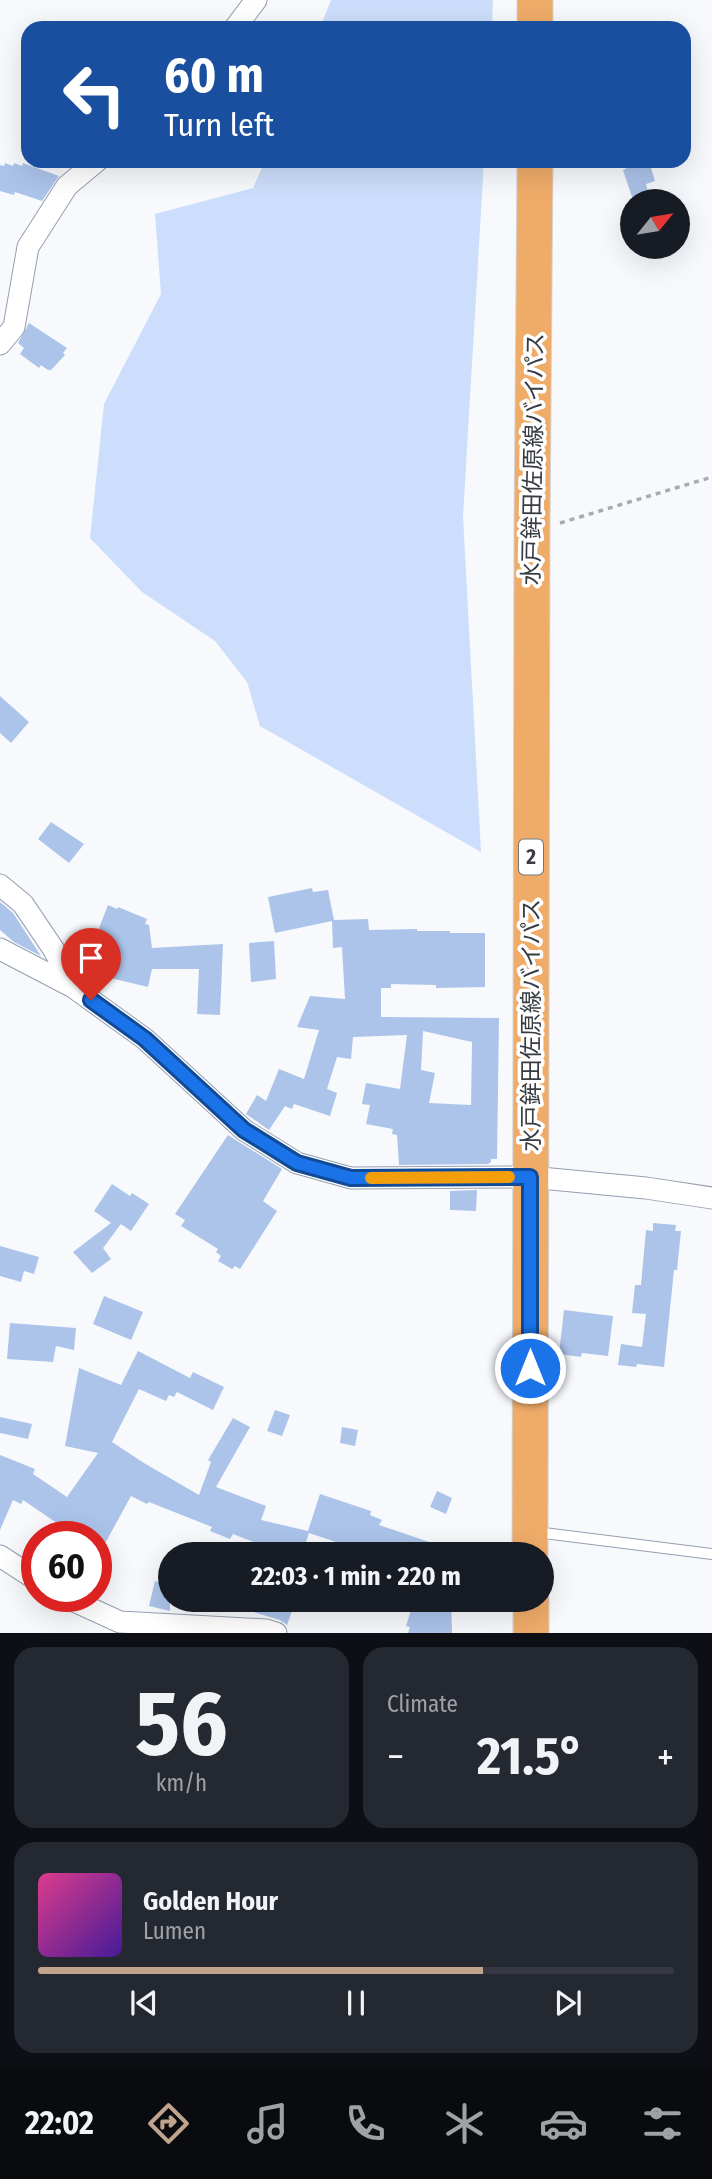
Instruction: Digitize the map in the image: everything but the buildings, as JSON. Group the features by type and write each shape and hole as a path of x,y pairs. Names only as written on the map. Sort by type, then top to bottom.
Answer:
{"main road":[{"path":"535,21 536,0"},
{"name":"水戸鉾田佐原線バイパス","path":"530,1542 535,168"},
{"path":"531,1612 531,1633"}],"street":[{"path":"240,21 257,0"},
{"path":"0,344 14,327 28,247 67,186 89,168"},
{"path":"0,885 23,904 54,950 73,987"},
{"path":"0,949 73,987 145,1039 244,1130 297,1163 351,1178 530,1177 646,1188 712,1198"},
{"path":"0,1556 21,1570"},
{"path":"98,1612 120,1622 266,1630 276,1633"}],"lane":[{"path":"554,1544 712,1554"}],"path":[{"path":"532,532 712,477"}],"shaded area":[{"path":"331,0 493,0 492,21 323,21"},
{"path":"262,168 484,168 463,516 481,852 260,726 247,682 215,641 142,592 90,538 104,404 161,294 155,214 253,188"}],"slow traffic":[{"path":"371,1178 509,1177"}],"route":[{"path":"91,1000 145,1039 244,1130 297,1163 351,1178 530,1177 530,1368"}]}
